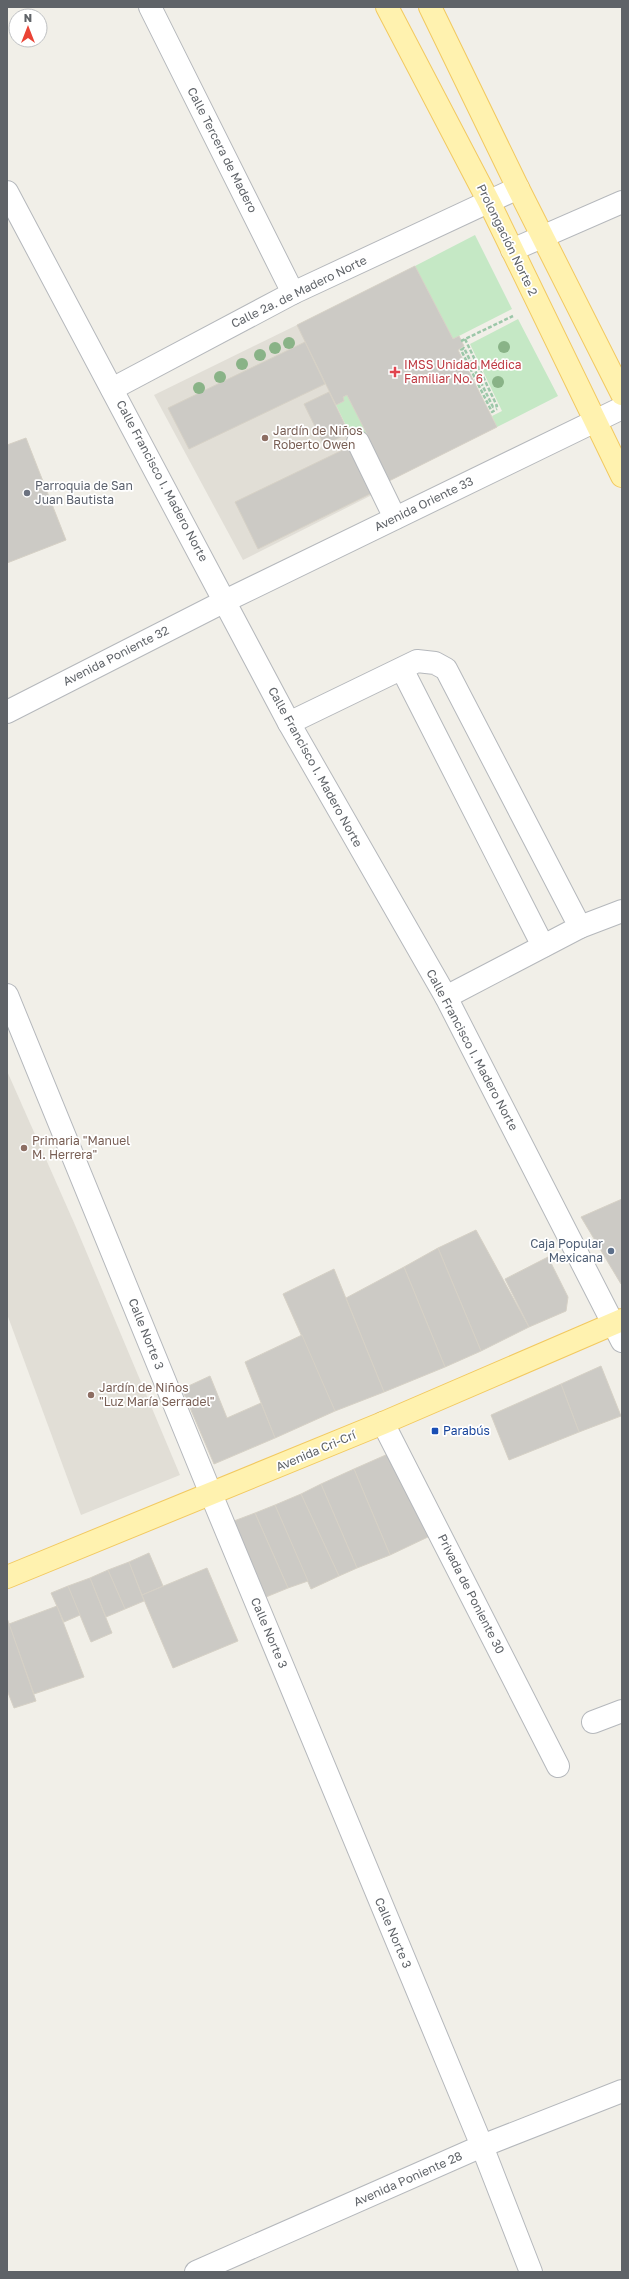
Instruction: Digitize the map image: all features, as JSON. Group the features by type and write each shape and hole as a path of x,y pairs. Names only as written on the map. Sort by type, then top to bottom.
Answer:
{"main road":[{"name":"Prolongación Norte 2","path":"387,7 489,202 622,476"},
{"path":"430,7 518,188 622,394"},
{"name":"Avenida Cri-Crí","path":"7,1576 211,1494 383,1422 619,1328"}],"street":[{"name":"Calle Tercera de Madero","path":"150,7 293,293"},
{"name":"Calle 2a. de Madero Norte","path":"112,388 293,293 518,188"},
{"name":"Calle Francisco I. Madero Norte","path":"7,192 289,723 446,997 619,1328"},
{"path":"512,250 543,235 622,202"},
{"name":"Avenida Oriente 33","path":"225,601 622,408"},
{"path":"358,442 395,518"},
{"name":"Avenida Poniente 32","path":"7,712 225,601"},
{"path":"289,723 417,662 428,661 441,665 446,669 580,927"},
{"path":"402,669 543,946"},
{"path":"446,997 580,927 622,912"},
{"name":"Calle Norte 3","path":"7,995 211,1494 482,2146 531,2272"},
{"name":"Privada de Poniente 30","path":"383,1422 558,1766"},
{"path":"593,1722 622,1711"},
{"name":"Avenida Poniente 28","path":"196,2272 482,2146 622,2091"}],"path":[{"path":"461,341 515,315"},
{"path":"465,339 497,406 493,407 464,348 460,349 491,412 497,409"}],"shaded area":[{"name":"Jardín de Niños Roberto Owen","path":"297,325 378,492 243,560 154,395"},
{"name":"Jardín de Niños \"Luz María Serradel\"","path":"7,1071 75,1225 180,1475 81,1515 7,1314"}],"green space":[{"path":"475,235 512,309 453,339 415,266"},
{"path":"518,319 558,396 497,427 492,416 502,411 470,344"},
{"path":"347,395 368,436 354,442 336,405 344,401 343,397"}],"building":[{"name":"IMSS Unidad Médica Familiar No. 6","path":"415,266 453,339 459,336 464,346 458,350 497,427 383,484 361,440 368,436 347,395 343,397 344,401 336,405 297,325"},
{"path":"305,342 325,384 189,449 168,408"},
{"path":"329,392 349,433 324,445 304,404"},
{"name":"Parroquia de San Juan Bautista","path":"26,438 66,540 7,563 7,445"},
{"path":"353,445 376,491 258,549 235,502"},
{"name":"Caja Popular Mexicana","path":"622,1199 622,1284 621,1284 581,1217"},
{"path":"476,1230 529,1327 481,1351 438,1248"},
{"path":"438,1248 481,1351 445,1367 404,1267"},
{"path":"548,1257 568,1297 566,1311 529,1327 505,1279"},
{"path":"404,1267 445,1367 384,1392 346,1298"},
{"path":"334,1269 384,1392 335,1411 283,1294"},
{"path":"302,1335 335,1411 275,1438 245,1362"},
{"path":"601,1366 621,1416 579,1432 561,1384"},
{"path":"210,1376 227,1418 261,1403 275,1438 214,1464 182,1389"},
{"path":"561,1384 579,1432 509,1460 491,1415"},
{"path":"388,1454 430,1536 390,1555 354,1469"},
{"path":"354,1469 390,1555 357,1568 321,1484"},
{"path":"321,1484 357,1568 339,1576 301,1494"},
{"path":"301,1494 339,1576 311,1589 275,1505"},
{"path":"275,1505 308,1581 288,1588 255,1513"},
{"path":"255,1513 288,1588 266,1597 234,1521"},
{"path":"149,1553 163,1586 142,1595 129,1562"},
{"path":"129,1562 144,1601 125,1609 108,1570"},
{"path":"207,1568 238,1641 173,1668 142,1595"},
{"path":"108,1570 125,1609 106,1617 90,1578"},
{"path":"90,1578 112,1633 91,1642 68,1586"},
{"path":"68,1586 80,1615 64,1622 51,1593"},
{"path":"57,1606 84,1677 34,1694 9,1624"},
{"path":"7,1618 36,1701 14,1708 7,1690"}],"place":[{"name":"IMSS Unidad Médica Familiar No. 6","path":"395,372"},
{"name":"Jardín de Niños Roberto Owen","path":"265,438"},
{"name":"Parroquia de San Juan Bautista","path":"27,493"},
{"name":"Primaria \"Manuel M. Herrera\"","path":"24,1148"},
{"name":"Caja Popular Mexicana","path":"611,1251"},
{"name":"Jardín de Niños \"Luz María Serradel\"","path":"91,1395"},
{"name":"Parabús","path":"435,1431"}]}
